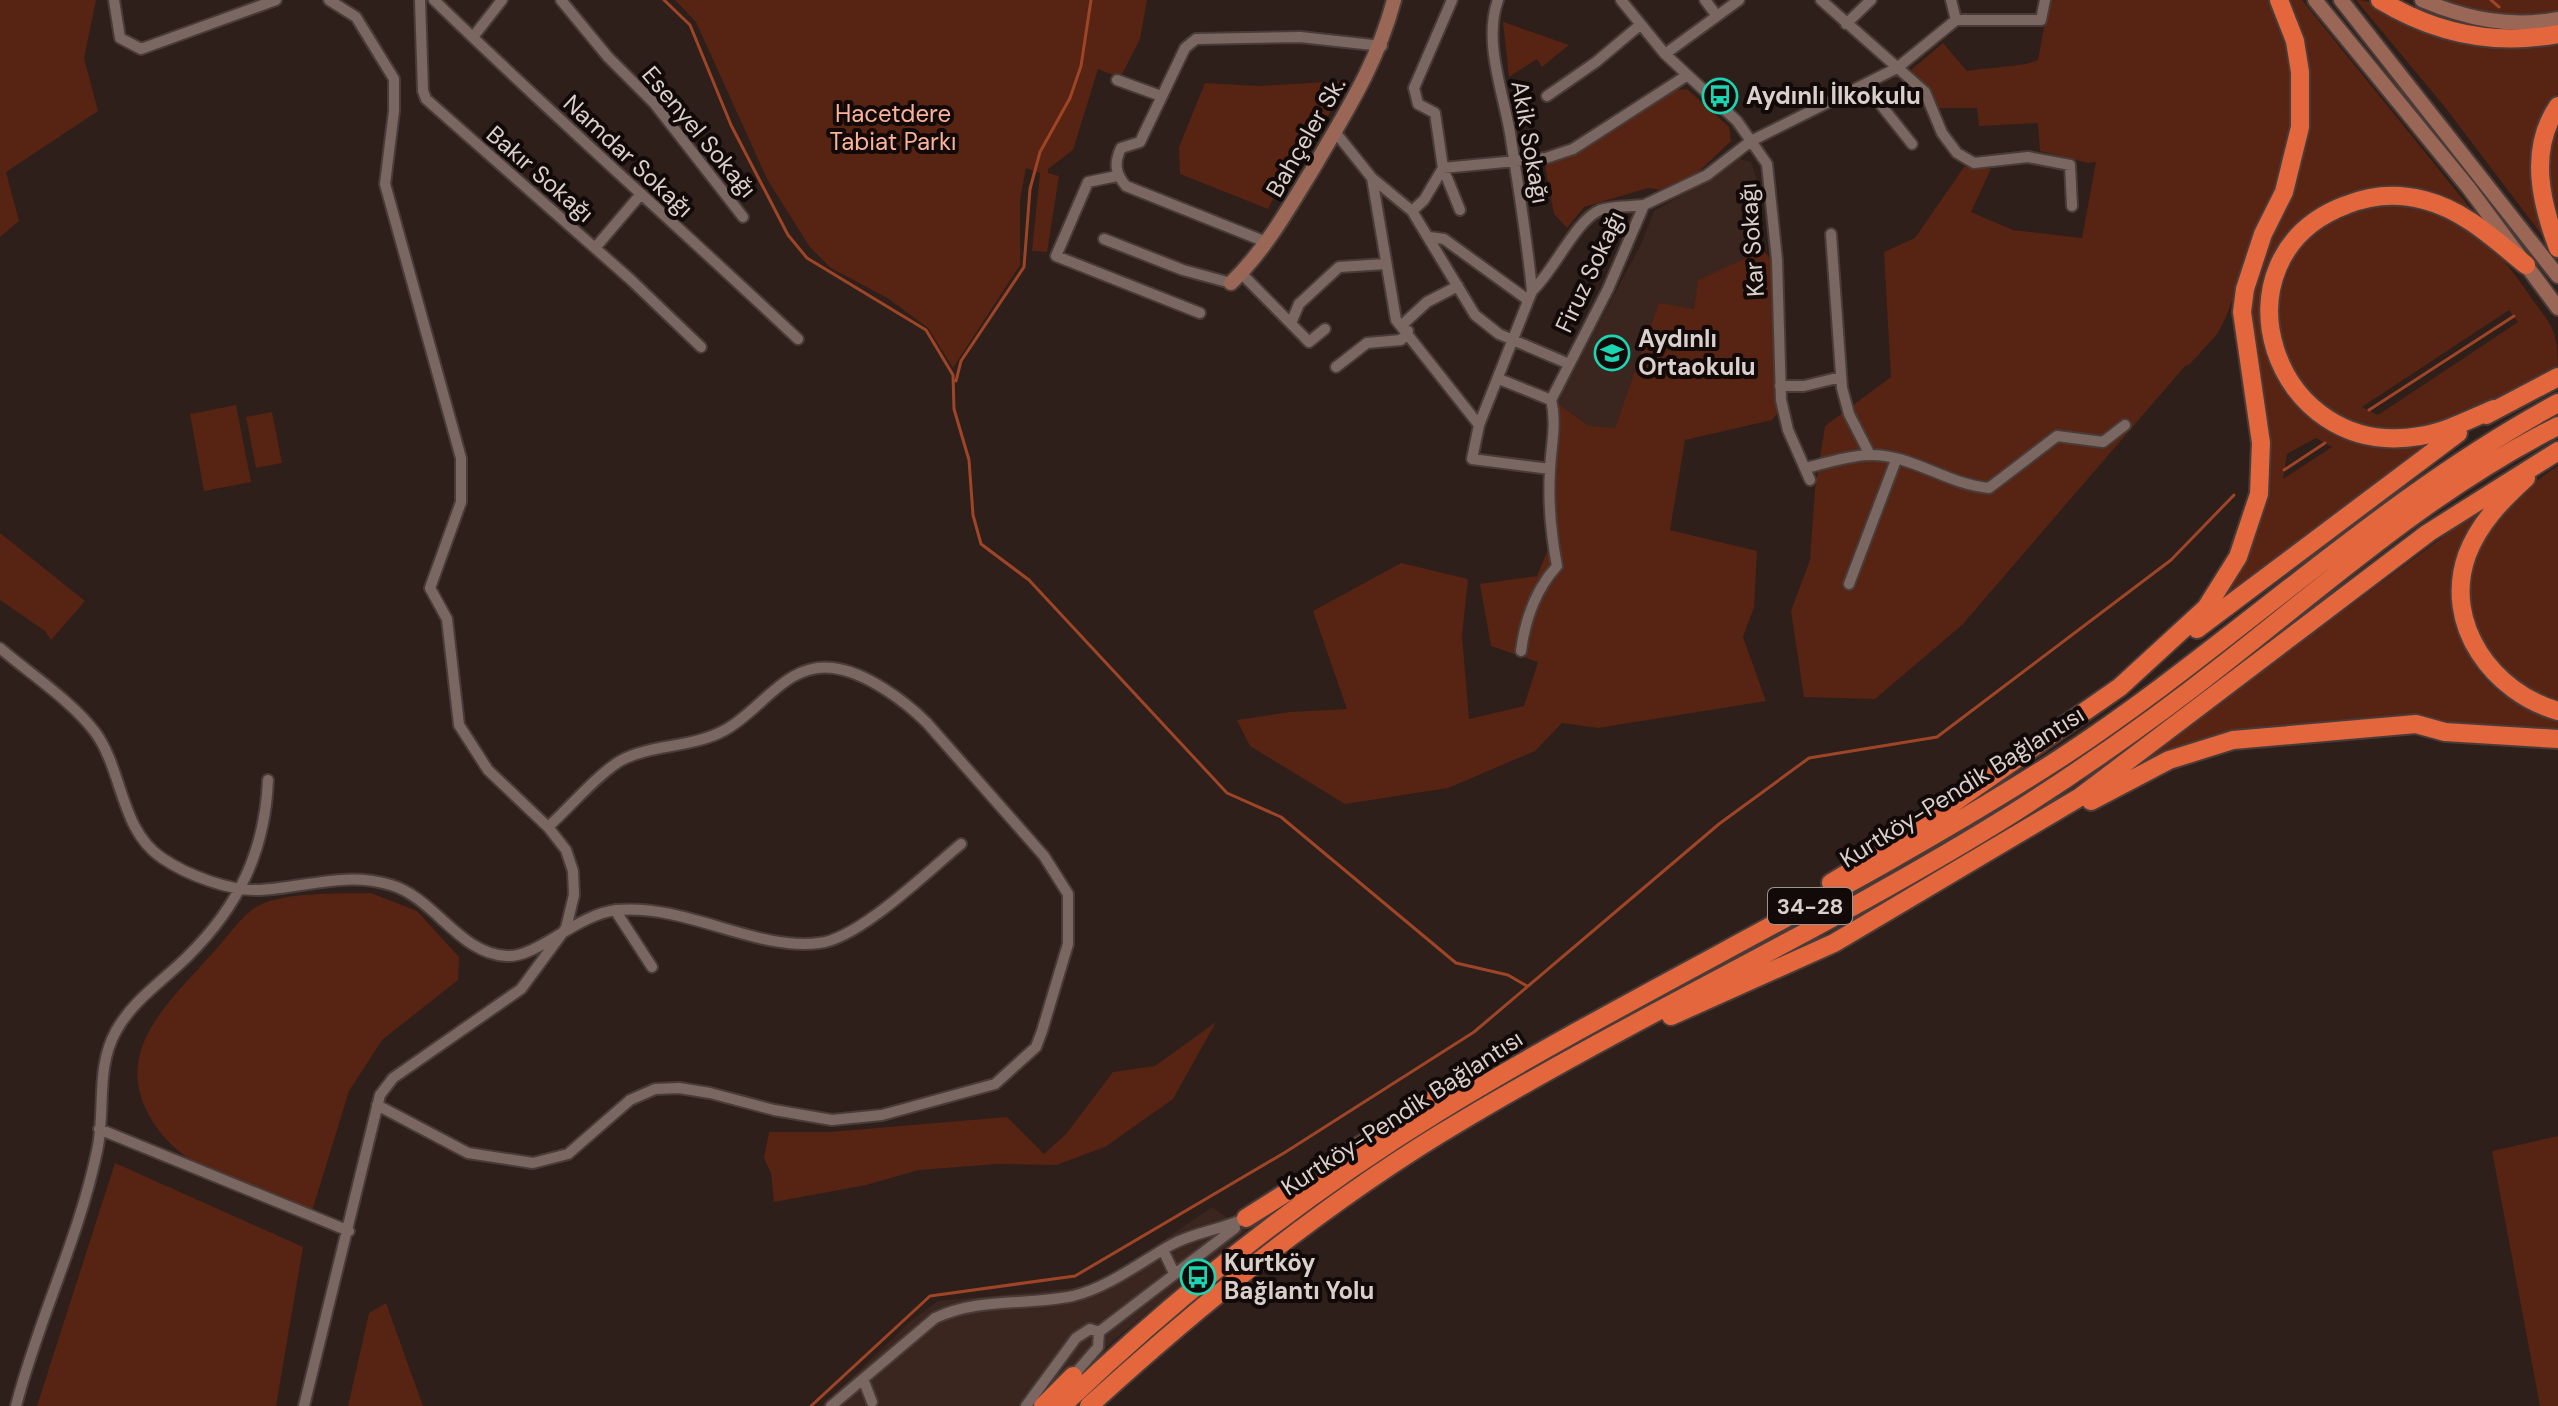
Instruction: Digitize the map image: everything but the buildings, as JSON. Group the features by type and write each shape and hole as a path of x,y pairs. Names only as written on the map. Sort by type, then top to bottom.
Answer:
{"highway":[{"path":"2120,687 2206,608 2238,557 2259,494 2261,443 2242,312 2245,289 2263,234 2284,192 2300,127 2301,102 2295,41 2279,0"},
{"path":"2380,0 2437,28 2471,37 2527,39 2558,34"},
{"path":"2558,106 2545,136 2540,162 2541,193 2558,248"},
{"path":"2526,265 2471,220 2423,199 2386,195 2339,207 2309,226 2281,265 2271,298 2270,334 2278,364 2305,403 2335,425 2383,438 2419,437 2494,409 2558,377"},
{"name":"Kurtköy-Pendik Bağlantısı","path":"1062,1406 1119,1351 1275,1224 1366,1158 1601,1017 1894,861 2059,759 2206,653 2348,539 2487,442 2558,403"},
{"path":"1767,929 2120,687 2404,471 2494,409"},
{"name":"Kurtköy-Pendik Bağlantısı","path":"1089,1406 1177,1329 1296,1233 1458,1122 1579,1052 1794,940 2014,812 2220,667 2418,513 2558,426"},
{"path":"1579,1052 1695,1006 1834,943 2080,797 2428,533 2558,453"},
{"path":"2558,453 2493,510 2466,557 2463,585 2465,615 2475,647 2486,665 2520,697 2558,711"},
{"path":"1999,846 2169,760 2233,740 2416,724 2445,732 2558,739"},
{"path":"1246,1218 1434,1099 1488,1083"},
{"path":"1043,1406 1073,1376"}],"main road":[{"name":"Bahçeler Sk.","path":"1236,278 1266,242 1336,133 1382,46 1394,0"},
{"path":"2315,0 2431,140 2558,308"},
{"path":"2341,0 2558,276"},
{"path":"2422,0 2466,16 2509,24 2558,19"}],"street":[{"path":"114,0 120,38 141,49 276,0"},
{"path":"304,1406 349,1231 377,1105 393,1078 521,989 566,928 574,895 573,871 566,850 548,827 488,770 459,725 447,619 430,588 461,502 461,458 385,184 394,111 394,79 356,17 329,0"},
{"name":"Bakır Sokağı","path":"420,0 423,91 426,99 595,248 701,347"},
{"name":"Namdar Sokağı","path":"434,0 798,339"},
{"path":"473,37 502,0"},
{"name":"Esenyel Sokağı","path":"561,0 608,57 654,103 743,217"},
{"path":"1452,0 1414,88 1418,104 1435,113 1443,168 1460,210"},
{"name":"Akik Sokağı","path":"1498,0 1493,23 1496,66 1515,162 1530,296"},
{"name":"Kar Sokağı","path":"1621,0 1686,76 1737,121 1767,164 1777,260 1780,386 1788,430 1810,480"},
{"path":"1705,0 1717,16"},
{"path":"1665,54 1739,0"},
{"path":"1821,0 1925,92 1942,133 1957,153 1974,163 2028,157 2070,165 2072,206"},
{"path":"1846,24 1871,0"},
{"path":"1951,0 1956,20 2041,20 2045,0"},
{"name":"Firuz Sokağı","path":"1551,400 1608,289 1644,205 1707,175 1751,141 1897,68 1956,20"},
{"path":"1547,96 1596,62 1640,25"},
{"path":"1266,242 1126,186 1117,176 1116,160 1121,148 1140,142 1185,48 1196,39 1300,37 1382,46"},
{"path":"1443,168 1546,158 1573,149 1686,76"},
{"path":"1117,80 1161,96"},
{"path":"1865,85 1912,144"},
{"path":"1336,133 1372,178 1412,211 1475,315 1514,341 1569,364"},
{"path":"1412,211 1424,200 1443,168"},
{"path":"1117,176 1088,182 1056,256 1200,313"},
{"path":"1372,178 1391,306 1479,425"},
{"path":"595,248 641,194"},
{"path":"1550,469 1472,459 1479,425 1530,296 1548,276 1583,224 1600,210 1644,205"},
{"path":"1831,234 1841,377 1849,414 1870,455"},
{"path":"1429,237 1444,239 1530,296"},
{"path":"1104,239 1183,270 1236,278 1291,323 1309,342 1325,329"},
{"path":"1291,323 1299,304 1339,267 1385,264"},
{"path":"1336,367 1367,343 1401,340 1405,328 1427,302 1458,286"},
{"path":"1780,386 1804,386 1841,377"},
{"path":"1499,379 1551,400 1556,419 1550,469 1550,532 1557,566 1546,577 1525,623 1521,651"},
{"path":"1806,468 1870,455 1896,460 1969,486 1989,488 2057,436 2103,442 2125,425"},
{"path":"1849,584 1896,460"},
{"path":"0,648 98,735 128,812 150,849 164,859 239,889 259,890 334,878 392,885 416,898 464,938 487,951 507,956 523,954 586,916 615,910 676,913 779,941 818,943 848,935 961,844"},
{"path":"377,1105 463,1152 533,1163 568,1154 630,1100 655,1089 679,1088 710,1093 804,1117 858,1120 995,1084 1036,1047 1068,944 1068,894 1044,856 927,723 914,710 861,677 833,668 810,669 787,679 726,730 700,741 620,761 548,827"},
{"path":"16,1406 98,1149 103,1065 115,1031 138,1000 189,956 231,906 258,853 266,818 268,780"},
{"path":"615,910 652,967"},
{"path":"99,1129 349,1231"},
{"path":"831,1406 935,1318 950,1311 968,1305 1075,1295 1101,1285 1163,1250 1246,1218"},
{"path":"1073,1376 1098,1347 1099,1332 1246,1218"},
{"path":"1163,1250 1174,1273"},
{"path":"1026,1406 1076,1338 1090,1329 1099,1332"},
{"path":"863,1379 872,1402"}],"shaded area":[{"path":"1735,158 1751,162 1760,189 1763,250 1699,280 1694,309 1659,304 1615,429 1589,426 1557,403 1642,242 1654,211 1711,178"},
{"path":"1503,1061 1426,1107 1261,1218 1113,1341 1048,1406 822,1406 910,1322 938,1301 1092,1286 1212,1207 1230,1220 1436,1096"}],"green space":[{"path":"0,0 96,0 84,58 98,111 6,172 19,221 0,237"},
{"name":"Hacetdere Tabiat Parkı","path":"675,0 1147,0 1140,39 1120,78 1098,69 1073,150 1048,169 1048,173 1059,176 1047,252 1032,251 1040,173 1026,168 1020,200 1020,265 953,368 928,328 889,299 831,268 809,246 767,179 696,22"},
{"path":"2049,0 2268,0 2286,44 2294,82 2290,152 2218,333 2185,366 1962,625 1875,699 1804,697 1791,611 1810,560 1815,490 1825,426 1891,377 1884,252 1915,238 1964,167 1991,169 1971,212 2013,230 2082,238 2096,162 2088,163 2040,151 2038,123 1979,126 1977,108 1938,108 1931,91 1911,70 1943,43 1967,71 2038,60"},
{"path":"2286,0 2302,0 2474,213 2347,196 2318,211 2293,237 2263,318 2272,369 2303,411 2323,427 2350,440 2380,444 2438,437 2210,613 2261,516 2249,317 2255,272 2296,177 2306,141 2309,108","holes":["2316,438 2332,447 2283,479 2287,454"]},
{"path":"2356,0 2373,4 2422,32 2455,41 2558,41 2558,93 2548,108 2535,203 2545,239 2444,106"},
{"path":"2427,0 2558,0 2558,19 2520,24"},
{"path":"1503,22 1569,45 1542,67 1537,59 1509,77"},
{"path":"1346,81 1307,157 1291,162 1268,209 1180,174 1179,147 1205,83 1258,86"},
{"path":"1687,89 1729,127 1731,141 1695,175 1661,190 1648,188 1584,207 1567,228 1554,214 1545,165 1580,149 1673,90"},
{"path":"2558,121 2558,231 2550,176 2551,149"},
{"path":"2367,203 2397,204 2443,214 2462,222 2479,235 2495,250 2548,320 2557,344 2558,369 2460,420 2420,433 2402,434 2357,425 2317,404 2288,370 2276,326 2278,305 2291,266 2312,232 2331,217","holes":["2509,310 2518,322 2378,415 2362,407"]},
{"path":"1763,250 1773,261 1777,414 1772,420 1685,440 1670,530 1757,551 1754,607 1743,637 1766,701 1598,728 1562,723 1535,751 1448,788 1345,804 1250,746 1237,720 1290,712 1347,709 1313,611 1401,563 1468,579 1462,636 1469,719 1524,706 1538,662 1491,646 1480,584 1537,576 1556,530 1557,403 1589,426 1615,428 1659,303 1694,309 1698,280"},
{"path":"236,405 251,482 204,491 190,414"},
{"path":"272,412 282,463 256,468 246,417"},
{"path":"2558,466 2558,702 2516,679 2487,651 2472,621 2469,588 2477,556 2495,523 2522,493"},
{"path":"2490,502 2476,525 2470,543 2464,625 2466,645 2481,673 2491,684 2502,694 2528,708 2558,717 2558,730 2536,732 2411,718 2230,731 2136,765"},
{"path":"0,533 85,601 51,640 45,631 0,600"},
{"path":"371,893 417,911 459,957 458,980 382,1040 349,1091 312,1211 228,1180 188,1158 171,1144 157,1128 143,1102 138,1078 139,1056 159,1015 250,911 281,898"},
{"path":"1216,1022 1173,1099 1105,1147 1056,1165 997,1164 919,1170 866,1185 774,1202 771,1173 764,1158 769,1132 830,1132 1007,1117 1044,1154 1066,1134 1113,1072 1155,1066"},
{"path":"2558,1136 2558,1406 2540,1406 2492,1151"},
{"path":"115,1163 303,1247 276,1406 37,1406"},
{"path":"386,1303 423,1406 348,1406 369,1313"}],"waterway":[{"path":"664,0 690,25 731,125 788,235 807,258 926,330 953,375 954,409 969,460 973,515 981,544 1029,580 1227,793 1281,817 1456,963 1508,975 1527,986"},
{"path":"956,381 961,361 1024,267 1030,189 1040,152 1070,98 1081,66 1091,0"},
{"path":"2491,0 2499,7"},
{"path":"2369,410 2514,316"},
{"path":"2284,470 2325,443"},
{"path":"811,1406 930,1296 1075,1276 1284,1153 1474,1032 1719,824 1809,758 1937,737 2171,560 2234,495"}],"place":[{"name":"Aydınlı İlkokulu","path":"1720,96"},
{"name":"Aydınlı Ortaokulu","path":"1612,353"},
{"name":"Kurtköy Bağlantı Yolu","path":"1198,1277"}]}
